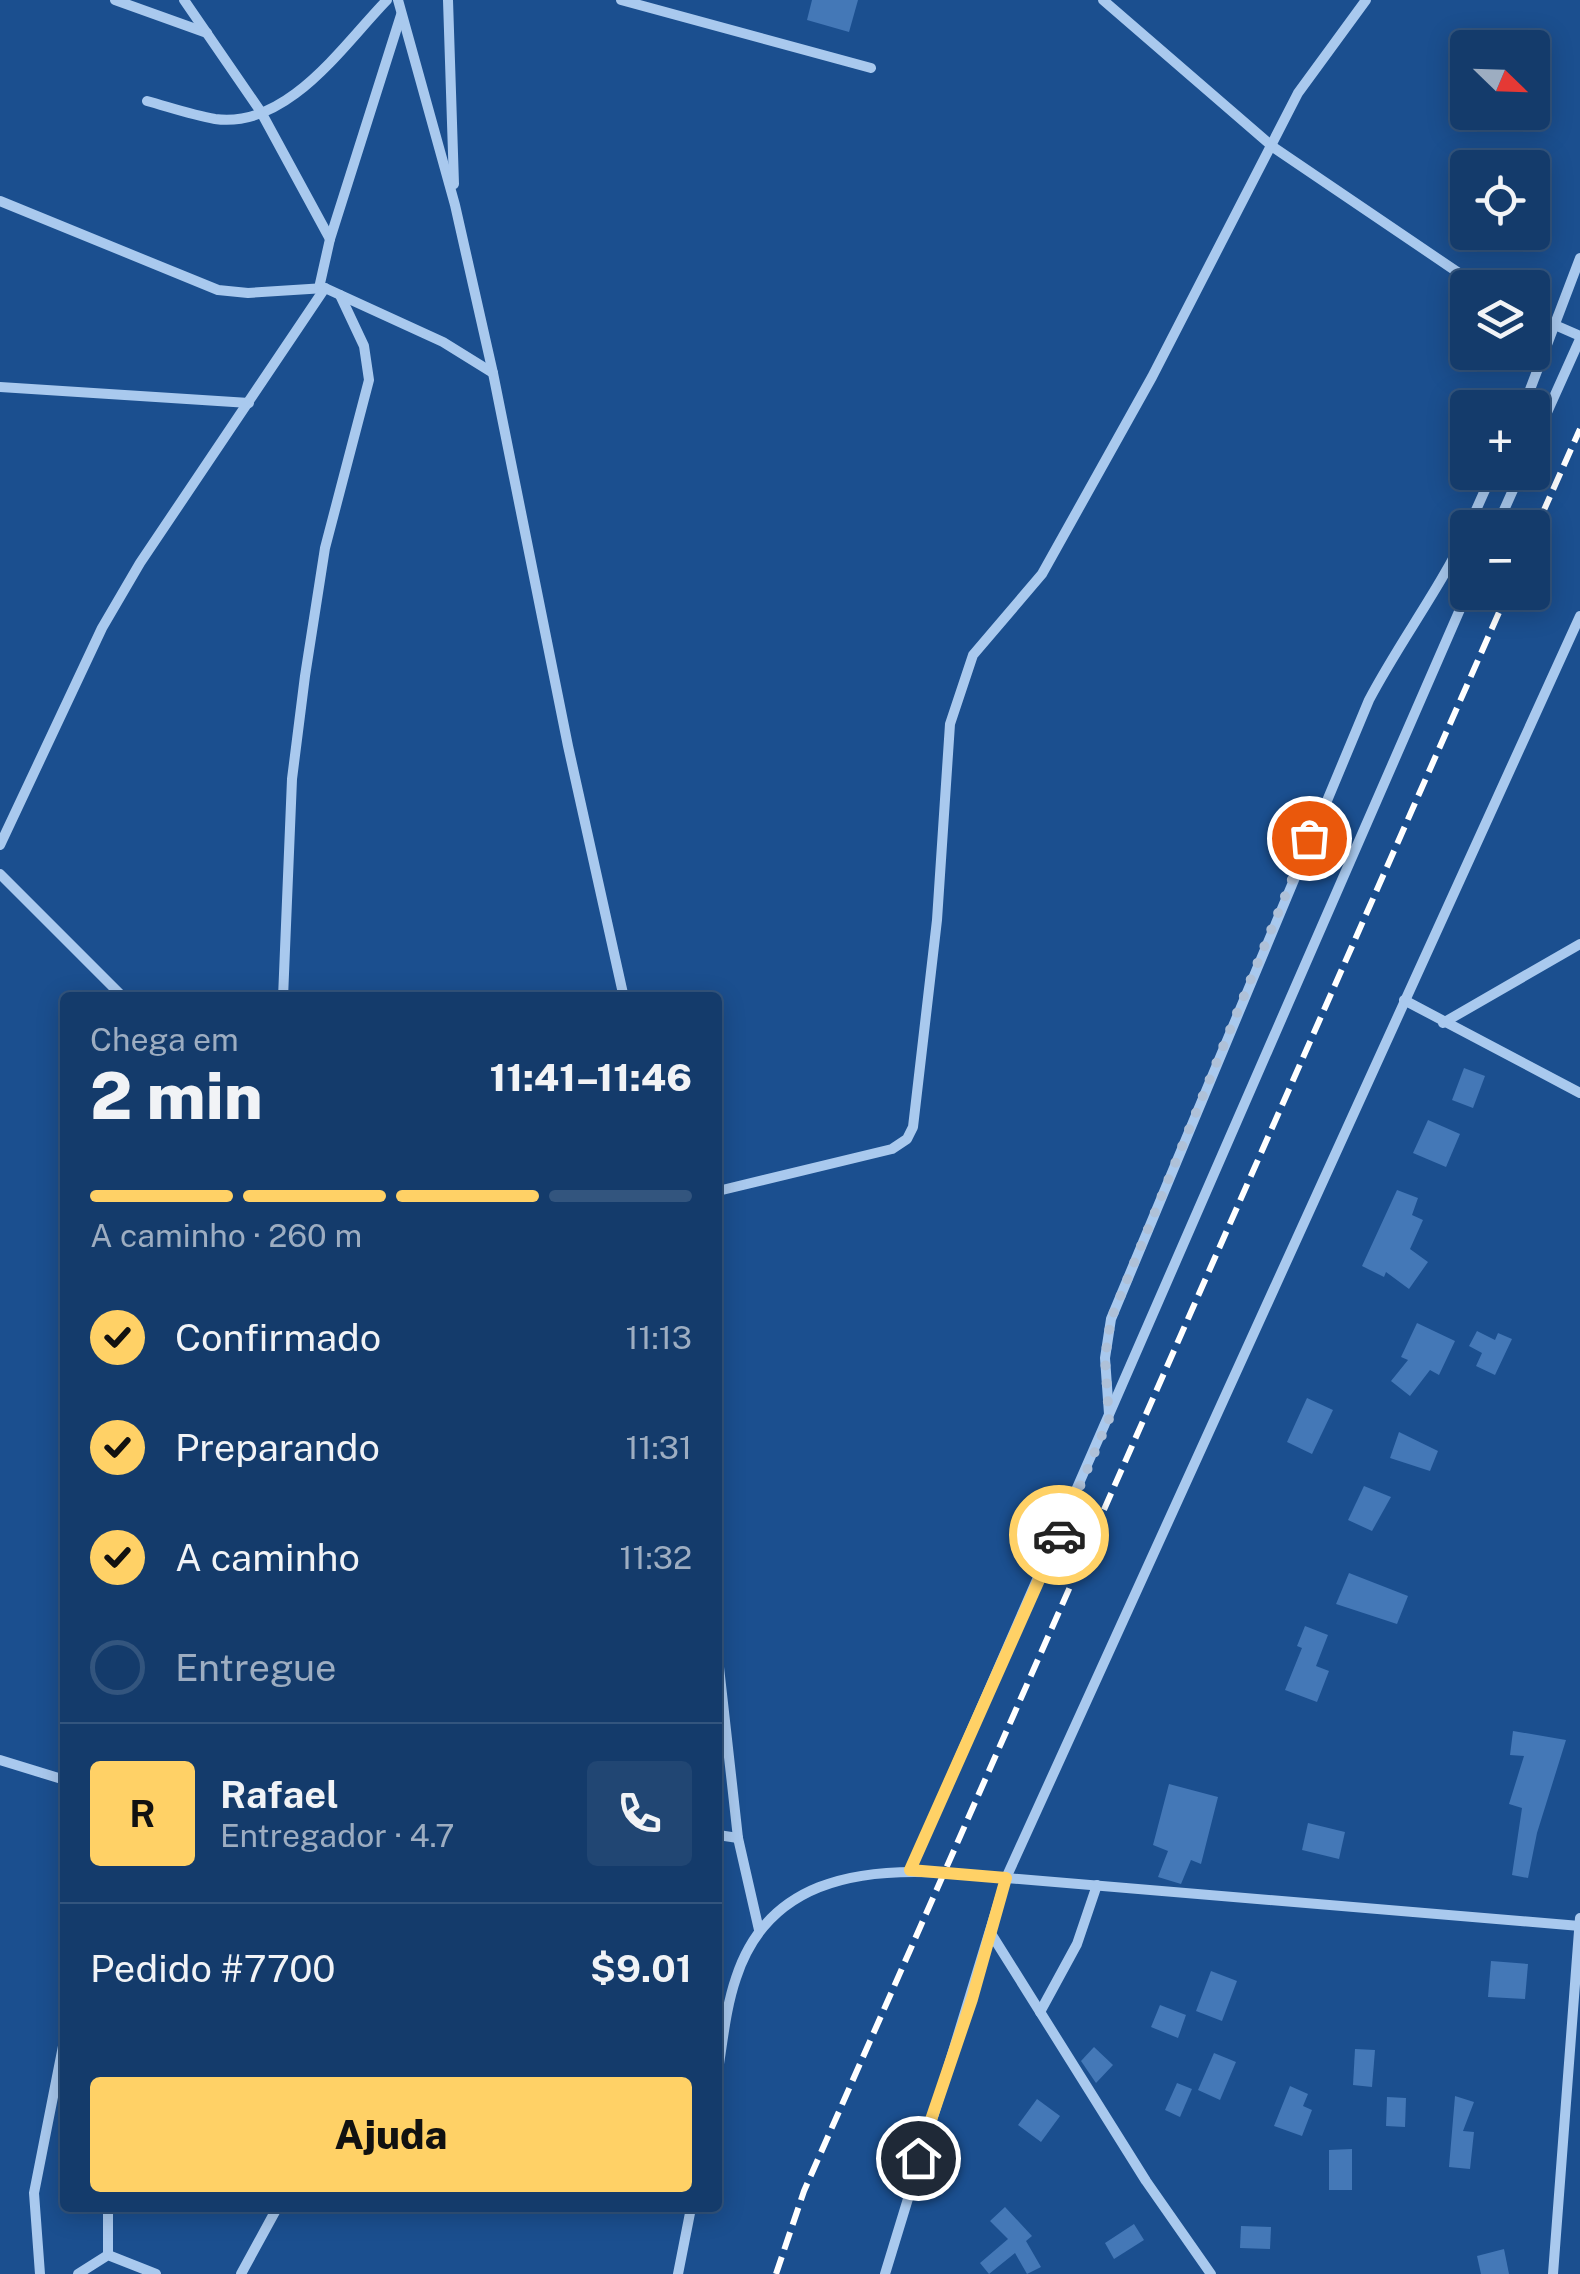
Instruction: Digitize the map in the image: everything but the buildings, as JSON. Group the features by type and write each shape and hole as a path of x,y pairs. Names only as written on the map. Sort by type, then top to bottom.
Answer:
{"street":[{"path":"116,0 208,34"},
{"path":"184,0 261,112 330,239"},
{"path":"147,101 216,119 261,112 318,74 386,0"},
{"path":"398,0 455,205 623,992"},
{"path":"448,0 455,205"},
{"path":"621,0 871,68"},
{"path":"1103,0 1273,146 1455,270"},
{"path":"722,1190 892,1149 907,1139 913,1127 928,1007 950,724 973,655 1042,574 1072,524 1320,58 1366,0"},
{"path":"0,845 102,628 140,563 322,288 330,239 402,14"},
{"path":"0,202 218,290 248,293 322,288 443,342 493,373"},
{"path":"1529,390 1580,258"},
{"path":"283,992 292,778 305,676 326,548 369,380 364,346 340,296"},
{"path":"1550,325 1580,338 1550,406"},
{"path":"0,386 249,403"},
{"path":"1109,1419 1105,1358 1111,1319 1370,700 1395,650 1450,567"},
{"path":"910,1870 1460,610"},
{"path":"885,2274 1006,1878 1580,616"},
{"path":"0,874 118,992"},
{"path":"1443,1023 1580,944"},
{"path":"1404,1000 1580,1093"},
{"path":"722,1694 738,1838 759,1930"},
{"path":"0,1760 60,1778"},
{"path":"722,1836 738,1838"},
{"path":"722,2035 736,1978 759,1930 783,1904 822,1886 910,1870 1580,1923 1553,2274"},
{"path":"1040,2012 1077,1944 1097,1886"},
{"path":"990,1932 1211,2274"},
{"path":"40,2274 34,2193 60,2061"},
{"path":"108,2212 108,2255"},
{"path":"241,2274 275,2212"},
{"path":"678,2274 690,2212"},
{"path":"78,2274 108,2255"},
{"path":"108,2255 156,2274"}],"railway":[{"path":"1544,510 1580,429"},
{"path":"776,2274 804,2191 1500,610"}],"way so far":[{"path":"1059,1535 1109,1419 1105,1358 1111,1319 1309,838"}],"route":[{"path":"918,2158 972,1999 1006,1878 910,1870 1059,1535"}]}
